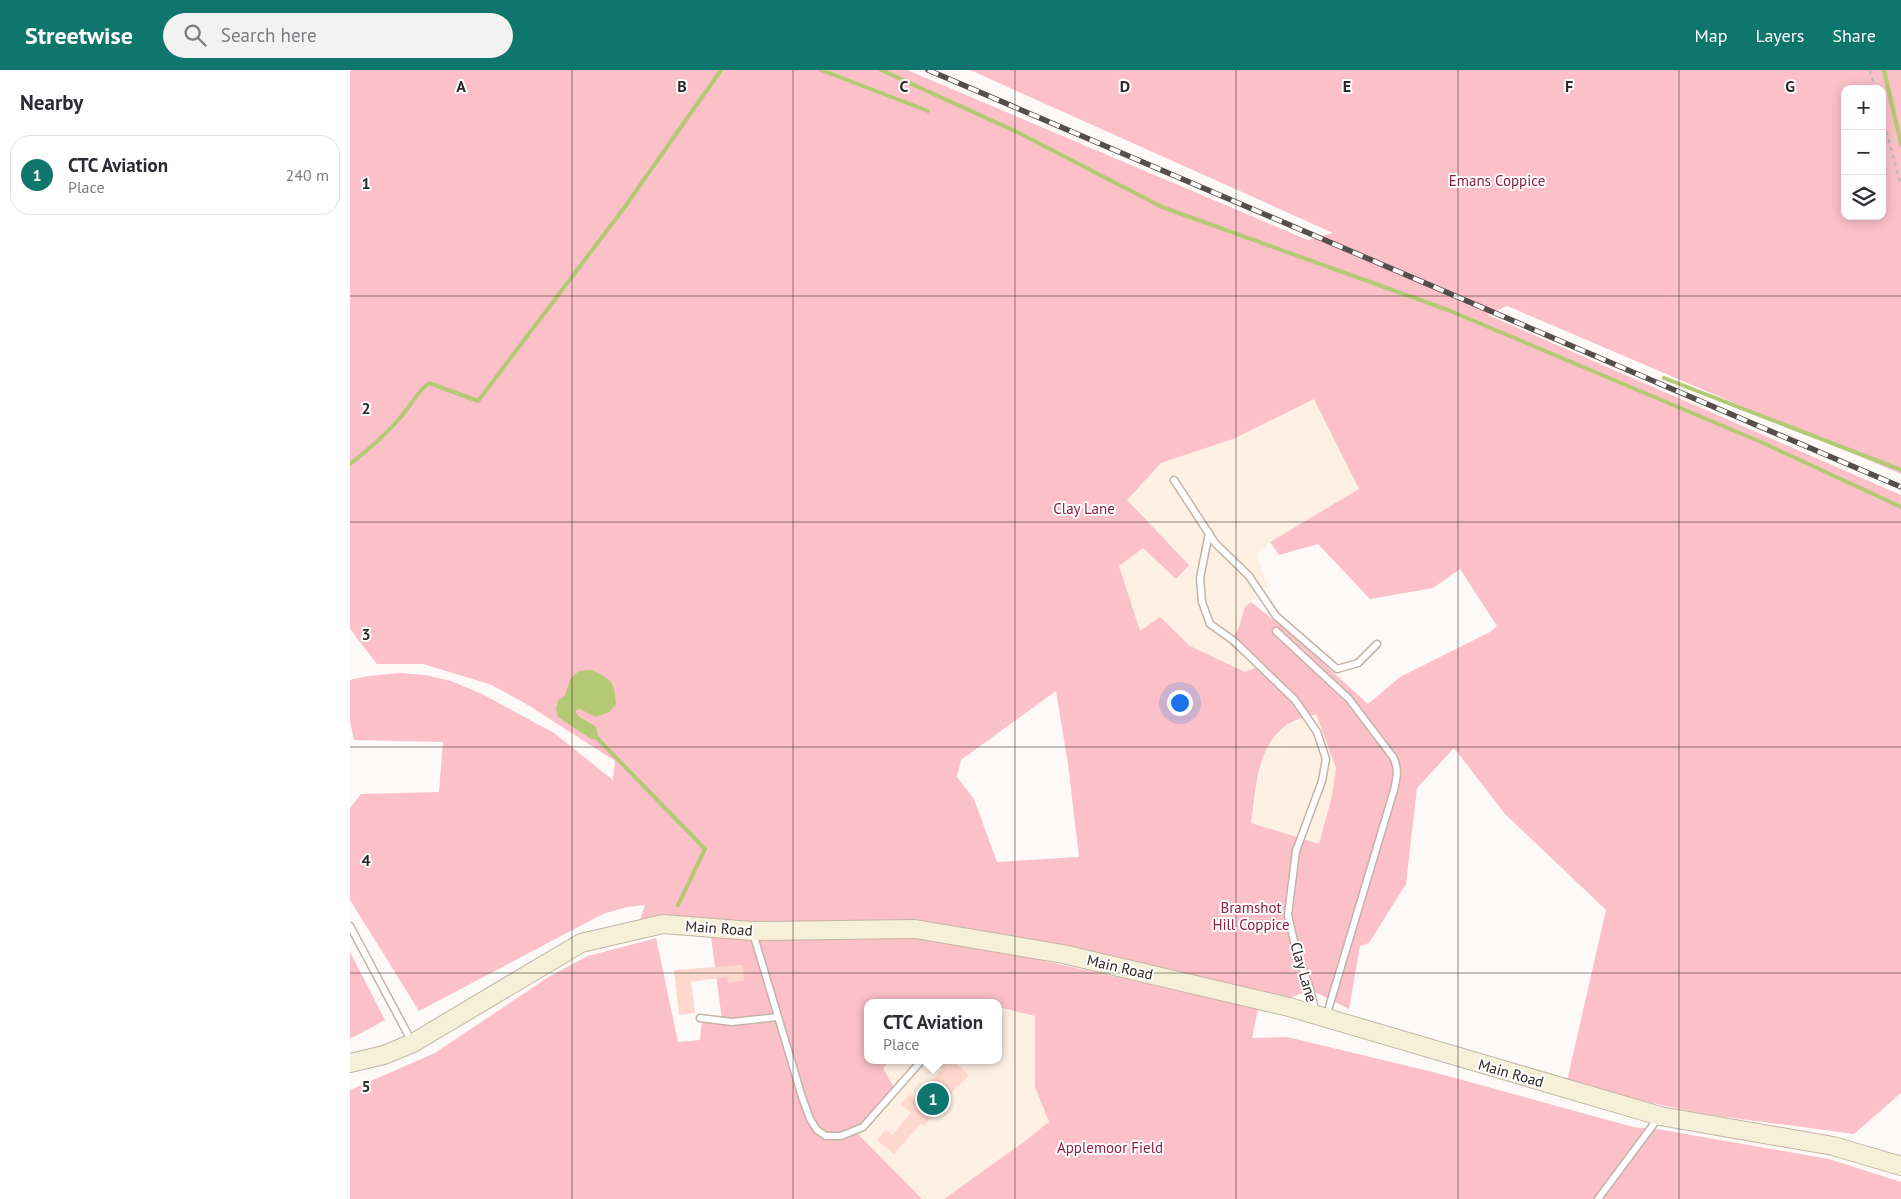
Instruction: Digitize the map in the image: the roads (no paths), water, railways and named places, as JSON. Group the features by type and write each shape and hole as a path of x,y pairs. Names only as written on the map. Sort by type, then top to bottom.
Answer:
{"street":[{"name":"Main Road","path":"350,1063 384,1055 413,1043 581,943 663,924 752,931 915,929 1063,954 1289,1007 1660,1116 1834,1146 1901,1166"}],"lane":[{"path":"1174,480 1216,543 1249,576 1276,616 1310,643 1337,669 1358,663 1377,644"},
{"name":"Clay Lane","path":"1209,533 1200,578 1202,602 1210,624 1234,641 1295,700 1317,732 1326,759 1322,781 1296,851 1288,916 1296,950 1321,1017"},
{"path":"1276,631 1349,699 1393,757 1398,774 1321,1017"},
{"path":"350,926 413,1043"},
{"path":"752,931 777,1017 810,1119 816,1130 826,1136 842,1136 863,1127 918,1064"},
{"path":"700,1018 732,1022 777,1017"},
{"path":"1598,1199 1660,1116"}],"waterway":[{"path":"350,464 392,427 429,383 478,401 624,208 721,70"},
{"path":"821,70 928,111"},
{"path":"881,70 1019,133 1162,207 1448,310 1761,442 1901,507"},
{"path":"1884,70 1901,144"},
{"path":"1664,378 1901,470"},
{"path":"596,737 705,849 678,905"}],"railway":[{"path":"928,70 1901,487"}],"place":[{"name":"CTC Aviation","path":"933,1099"}],"park label":[{"name":"Emans Coppice","path":"1497,180"},
{"name":"Bramshot Hill Coppice","path":"1251,916"},
{"name":"Applemoor Field","path":"1110,1147"}]}
